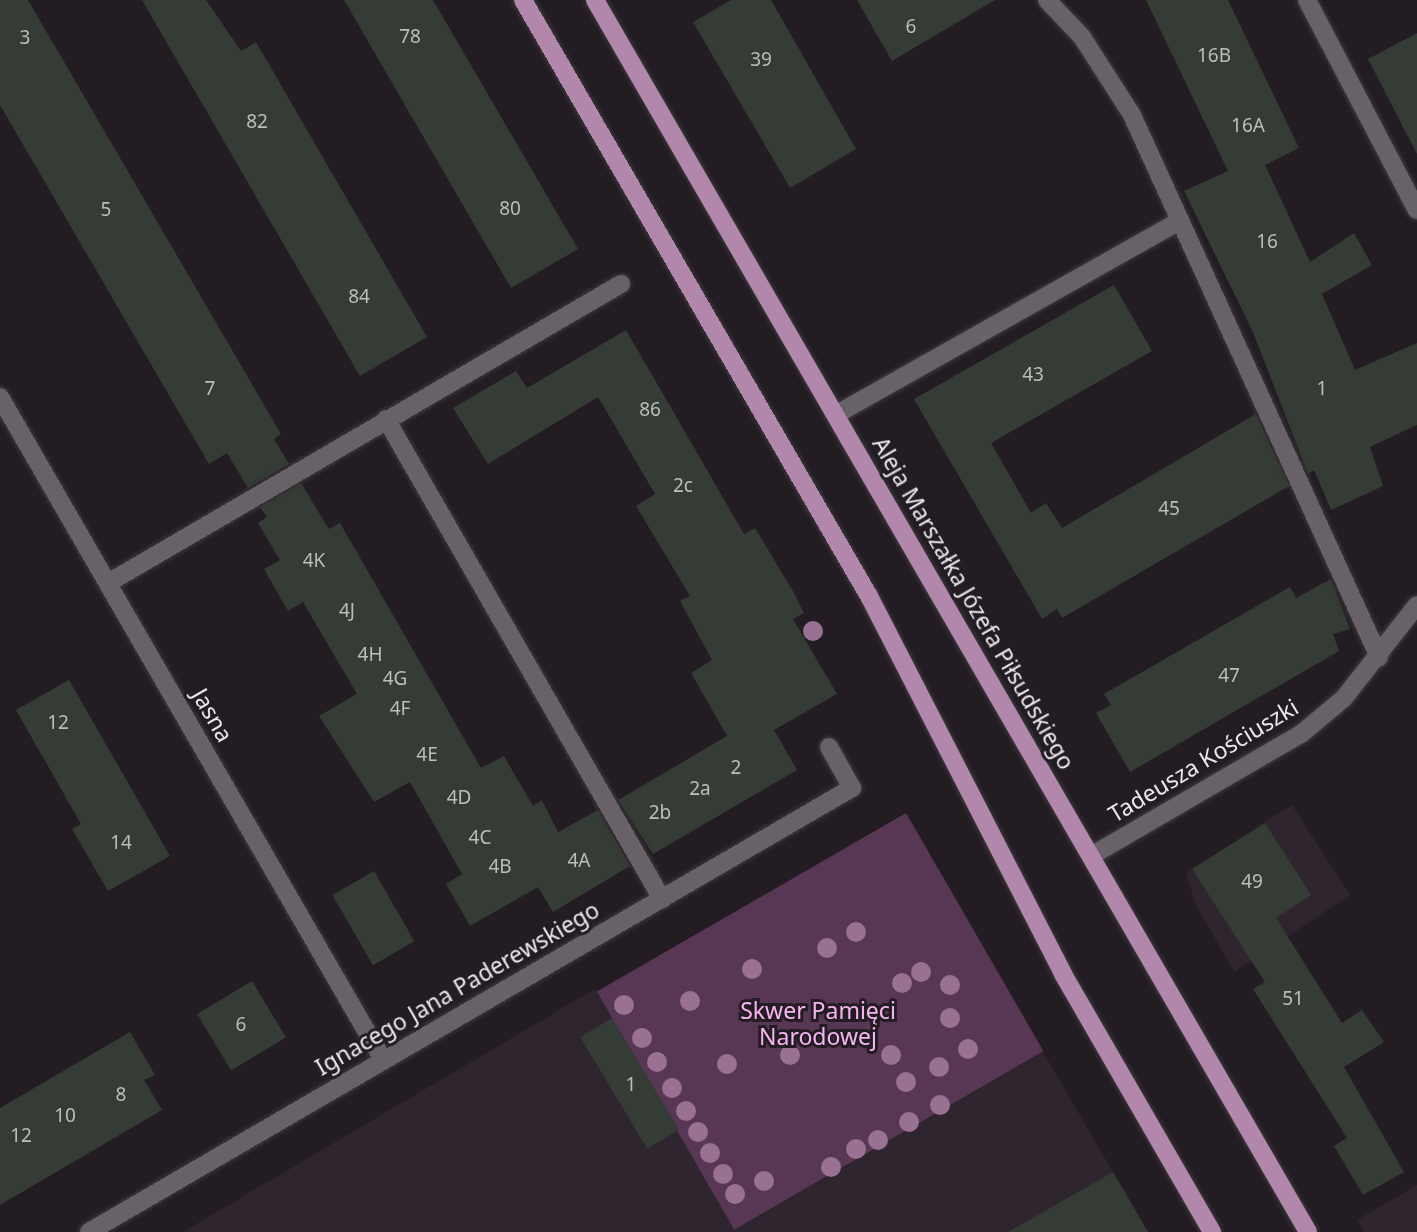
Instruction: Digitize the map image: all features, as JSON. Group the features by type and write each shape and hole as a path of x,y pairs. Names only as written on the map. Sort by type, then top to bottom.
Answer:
{"main road":[{"path":"523,0 870,598 1063,974 1212,1232"},
{"name":"Aleja Marszałka Józefa Piłsudskiego","path":"595,0 1308,1232"}],"street":[{"path":"1047,0 1082,37 1132,115 1178,222 1379,657"},
{"path":"1307,0 1417,210"},
{"path":"837,414 1178,222"},
{"path":"108,583 621,284"},
{"name":"Jasna","path":"0,397 382,1058"},
{"path":"386,419 662,899"},
{"name":"Tadeusza Kościuszki","path":"1091,856 1301,734 1379,657 1417,605"},
{"name":"Ignacego Jana Paderewskiego","path":"89,1232 115,1226 382,1058 852,788 829,747"}],"shaded area":[{"path":"1292,805 1350,895 1234,972 1195,903 1186,873"},
{"path":"595,989 738,1228 1043,1052 1148,1232 183,1232"},
{"path":"1417,1185 1417,1232 1364,1232 1357,1220"}],"green space":[{"name":"Skwer Pamięci Narodowej","path":"906,813 1044,1051 734,1230 597,991"}],"building":[{"path":"0,0 28,0 281,434 274,439 289,464 248,488 227,453 209,464 0,105"},
{"path":"142,0 206,0 241,51 256,42 427,337 360,376"},
{"path":"344,0 433,0 578,249 511,288"},
{"path":"731,0 771,0 856,149 790,188 693,22"},
{"path":"857,0 995,0 892,61"},
{"path":"1146,0 1228,0 1299,148 1265,165 1310,262 1354,233 1372,265 1322,294 1355,370 1417,343 1417,425 1370,447 1383,486 1331,510 1314,470 1308,474 1253,332 1184,191 1228,171"},
{"path":"1417,33 1417,154 1368,59"},
{"path":"1114,285 1152,351 991,443 1031,513 1046,503 1062,528 1256,414 1289,486 1062,618 1057,609 1042,619 914,399"},
{"path":"626,330 744,534 755,528 794,593 804,613 793,619 837,694 774,730 797,770 653,854 618,800 727,736 691,673 712,660 680,601 690,596 636,506 655,494 598,397 488,464 453,408 516,371 527,388"},
{"path":"301,483 329,529 340,523 481,768 504,756 533,806 542,800 558,832 598,810 630,866 553,912 538,887 470,926 446,884 462,874 410,782 374,802 319,716 357,694 303,602 288,611 264,569 280,560 258,523 267,517 260,507"},
{"path":"1331,579 1350,629 1333,634 1339,651 1130,772 1096,713 1111,705 1104,694 1290,587 1296,598"},
{"path":"69,680 170,856 108,891 72,829 81,824 16,710"},
{"path":"1265,823 1311,895 1276,918 1342,1023 1362,1010 1384,1042 1344,1067 1404,1172 1363,1195 1334,1146 1347,1138 1253,989 1265,982 1192,869"},
{"path":"374,871 414,941 373,965 332,895"},
{"path":"252,981 286,1038 231,1071 197,1014"},
{"path":"612,1018 679,1129 647,1148 580,1037"},
{"path":"130,1032 155,1075 144,1080 162,1110 0,1205 0,1108"},
{"path":"1113,1172 1148,1232 1008,1232"}]}
